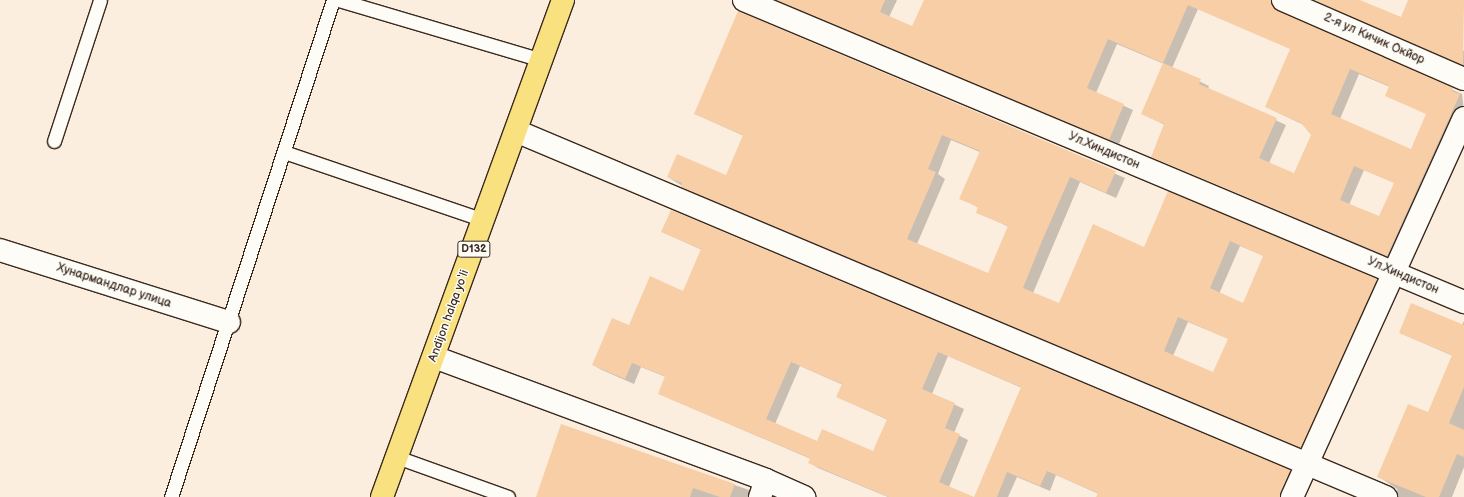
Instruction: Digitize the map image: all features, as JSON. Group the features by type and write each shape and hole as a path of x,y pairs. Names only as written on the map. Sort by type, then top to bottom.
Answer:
{"highway":[{"name":"Andijon halqa yo‘li","path":"382,497 563,0"}],"street":[{"name":"Ул.Хиндистон","path":"744,0 1464,302"},
{"name":"2-я ул Кичик Окйор","path":"1283,0 1464,79"},
{"path":"1292,497 1306,463 1395,273 1464,118"},
{"path":"516,131 1386,497"},
{"name":"Хунармандлар улица","path":"0,250 229,322"},
{"path":"434,357 763,488 804,497"}],"lane":[{"path":"54,141 100,0"},
{"path":"171,497 333,0"},
{"path":"339,0 542,60"},
{"path":"284,152 484,220"},
{"path":"397,457 508,497"}],"building":[{"path":"776,0 885,0 880,12 912,26 924,0 1271,0 1273,7 1278,11 1453,88 1452,91 1460,94 1387,256 1151,157 1164,124 1141,114 1163,63 1108,39 1087,88 1124,104 1109,140","holes":["1188,5 1290,49 1265,107 1301,123 1311,135 1294,173 1259,158 1277,118 1199,84 1201,79 1163,63","1350,69 1389,86 1385,96 1426,114 1411,149 1331,114","1354,166 1394,183 1379,216 1340,200"]},
{"path":"1314,0 1360,0 1401,17 1408,0 1464,0 1463,65"},
{"path":"738,11 1116,171 1106,193 1070,177 1023,288 1059,303 1093,224 1144,247 1168,191 1377,279 1301,448 681,187 682,183 667,177 677,154 726,175 743,135 694,114","holes":["942,135 980,151 959,199 978,207 976,213 1008,226 988,273 907,239 936,172 928,169","1230,241 1263,256 1243,303 1210,288","1178,317 1228,339 1213,372 1164,351"]},
{"path":"671,210 1290,470 1280,497 1096,497 1098,493 1047,471 1040,486 1007,472 997,497 974,497 889,497 808,463 810,458 658,394 665,376 632,363 625,379 592,365 612,318 629,325 650,276 683,291 701,249 661,232","holes":["938,352 1021,387 974,497 939,482 960,434 945,428 955,403 922,389","791,362 842,384 836,397 887,419 873,451 822,429 817,441 766,419"]},
{"path":"1411,303 1464,325 1464,387 1449,423 1464,430 1464,457 1457,454 1439,497 1426,497 1377,477 1408,404 1428,412 1452,355 1399,333"},
{"path":"561,424 735,484 730,497 720,497 693,488 690,497 536,497"}]}
